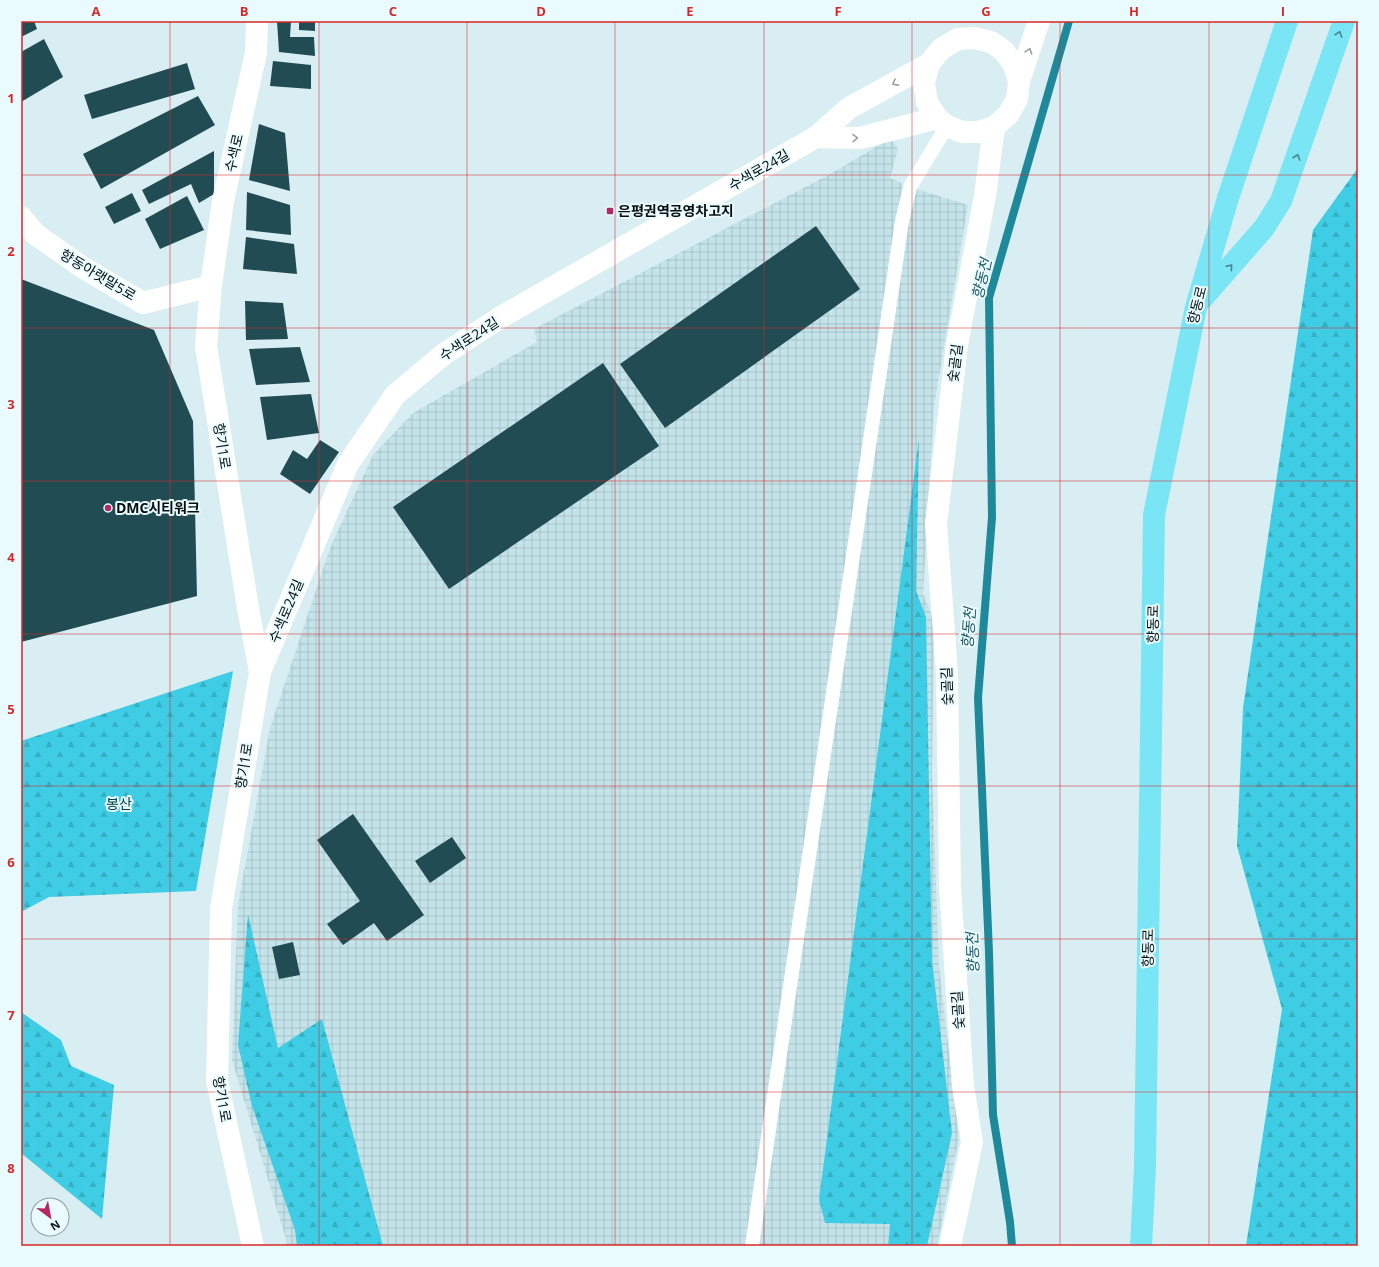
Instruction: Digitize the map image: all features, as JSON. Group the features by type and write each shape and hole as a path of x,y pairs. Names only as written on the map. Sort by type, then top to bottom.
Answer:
{"main road":[{"name":"향동로","path":"1141,1246 1145,1167 1154,514 1196,307 1228,198 1287,21"},
{"path":"1196,307 1264,228 1281,201 1344,21"}],"street":[{"name":"수색로","path":"211,286 223,202 256,53 257,21"},
{"name":"수색로24길","path":"929,64 924,82 926,102 942,122 962,132 978,132 994,127 1008,115 1017,99 1019,81 1039,21"},
{"name":"수색로24길","path":"260,672 348,464 394,395 444,354 501,317 816,137 849,108 929,64 941,49 963,30 974,38 991,42 1004,51 1014,65 1019,81"},
{"path":"816,137 860,138 942,122"},
{"name":"숯골길","path":"950,1246 972,1142 963,1086 950,887 947,673 936,524 957,345 985,196 994,127"},
{"name":"향동아랫말5로","path":"21,217 40,238 82,267 143,303 211,286"},
{"name":"향기1로","path":"211,286 206,346 260,672 220,909 217,1081 253,1246"}],"lane":[{"path":"752,1246 902,221 910,187 942,122"}],"shaded area":[{"path":"891,138 898,149 890,178 910,187 968,205 934,406 923,594 934,620 932,773 939,967 959,1138 937,1246 287,1246 232,1060 238,905 270,728 330,548 373,455 413,413 537,342 534,329 832,173"}],"green space":[{"path":"1358,168 1358,1246 1246,1246 1282,1009 1237,846 1243,708 1313,230"},
{"path":"919,438 916,591 926,617 932,960 952,1133 927,1246 888,1246 890,1224 825,1223 819,1199"},
{"name":"봉산","path":"233,671 196,891 49,897 21,912 21,741"},
{"path":"248,914 278,1048 322,1019 383,1246 297,1246 295,1230 252,1106 238,1045"},
{"path":"21,1012 61,1040 71,1066 114,1085 102,1219 21,1153"}],"building":[{"path":"21,21 34,21 37,29 21,37"},
{"path":"277,21 291,21 290,37 314,37 315,56 279,52"},
{"path":"299,21 315,21 315,31 299,30"},
{"path":"44,39 63,77 21,102 21,52"},
{"path":"273,61 311,65 311,89 270,86"},
{"path":"187,63 195,89 92,119 84,95"},
{"path":"198,96 215,125 101,189 83,154"},
{"path":"259,124 285,133 290,191 249,180"},
{"path":"214,151 214,194 199,203 191,184 149,204 142,190"},
{"path":"247,192 290,205 291,235 246,230"},
{"path":"132,193 141,211 114,224 105,207"},
{"path":"187,196 204,230 160,249 145,219"},
{"path":"816,226 860,289 665,428 620,364"},
{"path":"246,237 294,244 297,274 243,269"},
{"name":"DMC시티워크","path":"21,279 154,330 193,421 197,596 21,642"},
{"path":"245,301 283,303 288,339 246,340"},
{"path":"300,347 310,382 256,385 249,349"},
{"path":"603,363 659,446 449,589 393,507"},
{"path":"311,394 319,433 267,440 260,397"},
{"path":"320,440 339,452 310,494 280,474 293,450 307,459"},
{"path":"353,814 424,915 387,941 374,923 343,945 327,924 360,901 317,840"},
{"path":"452,837 466,858 430,883 415,861"},
{"path":"293,942 300,975 279,979 272,947"}],"waterway":[{"name":"향동천","path":"1012,1246 1010,1222 993,1115 989,952 978,698 992,517 989,298 1069,21"}],"place":[{"name":"은평권역공영차고지","path":"610,211"},
{"name":"DMC시티워크","path":"108,508"}]}
